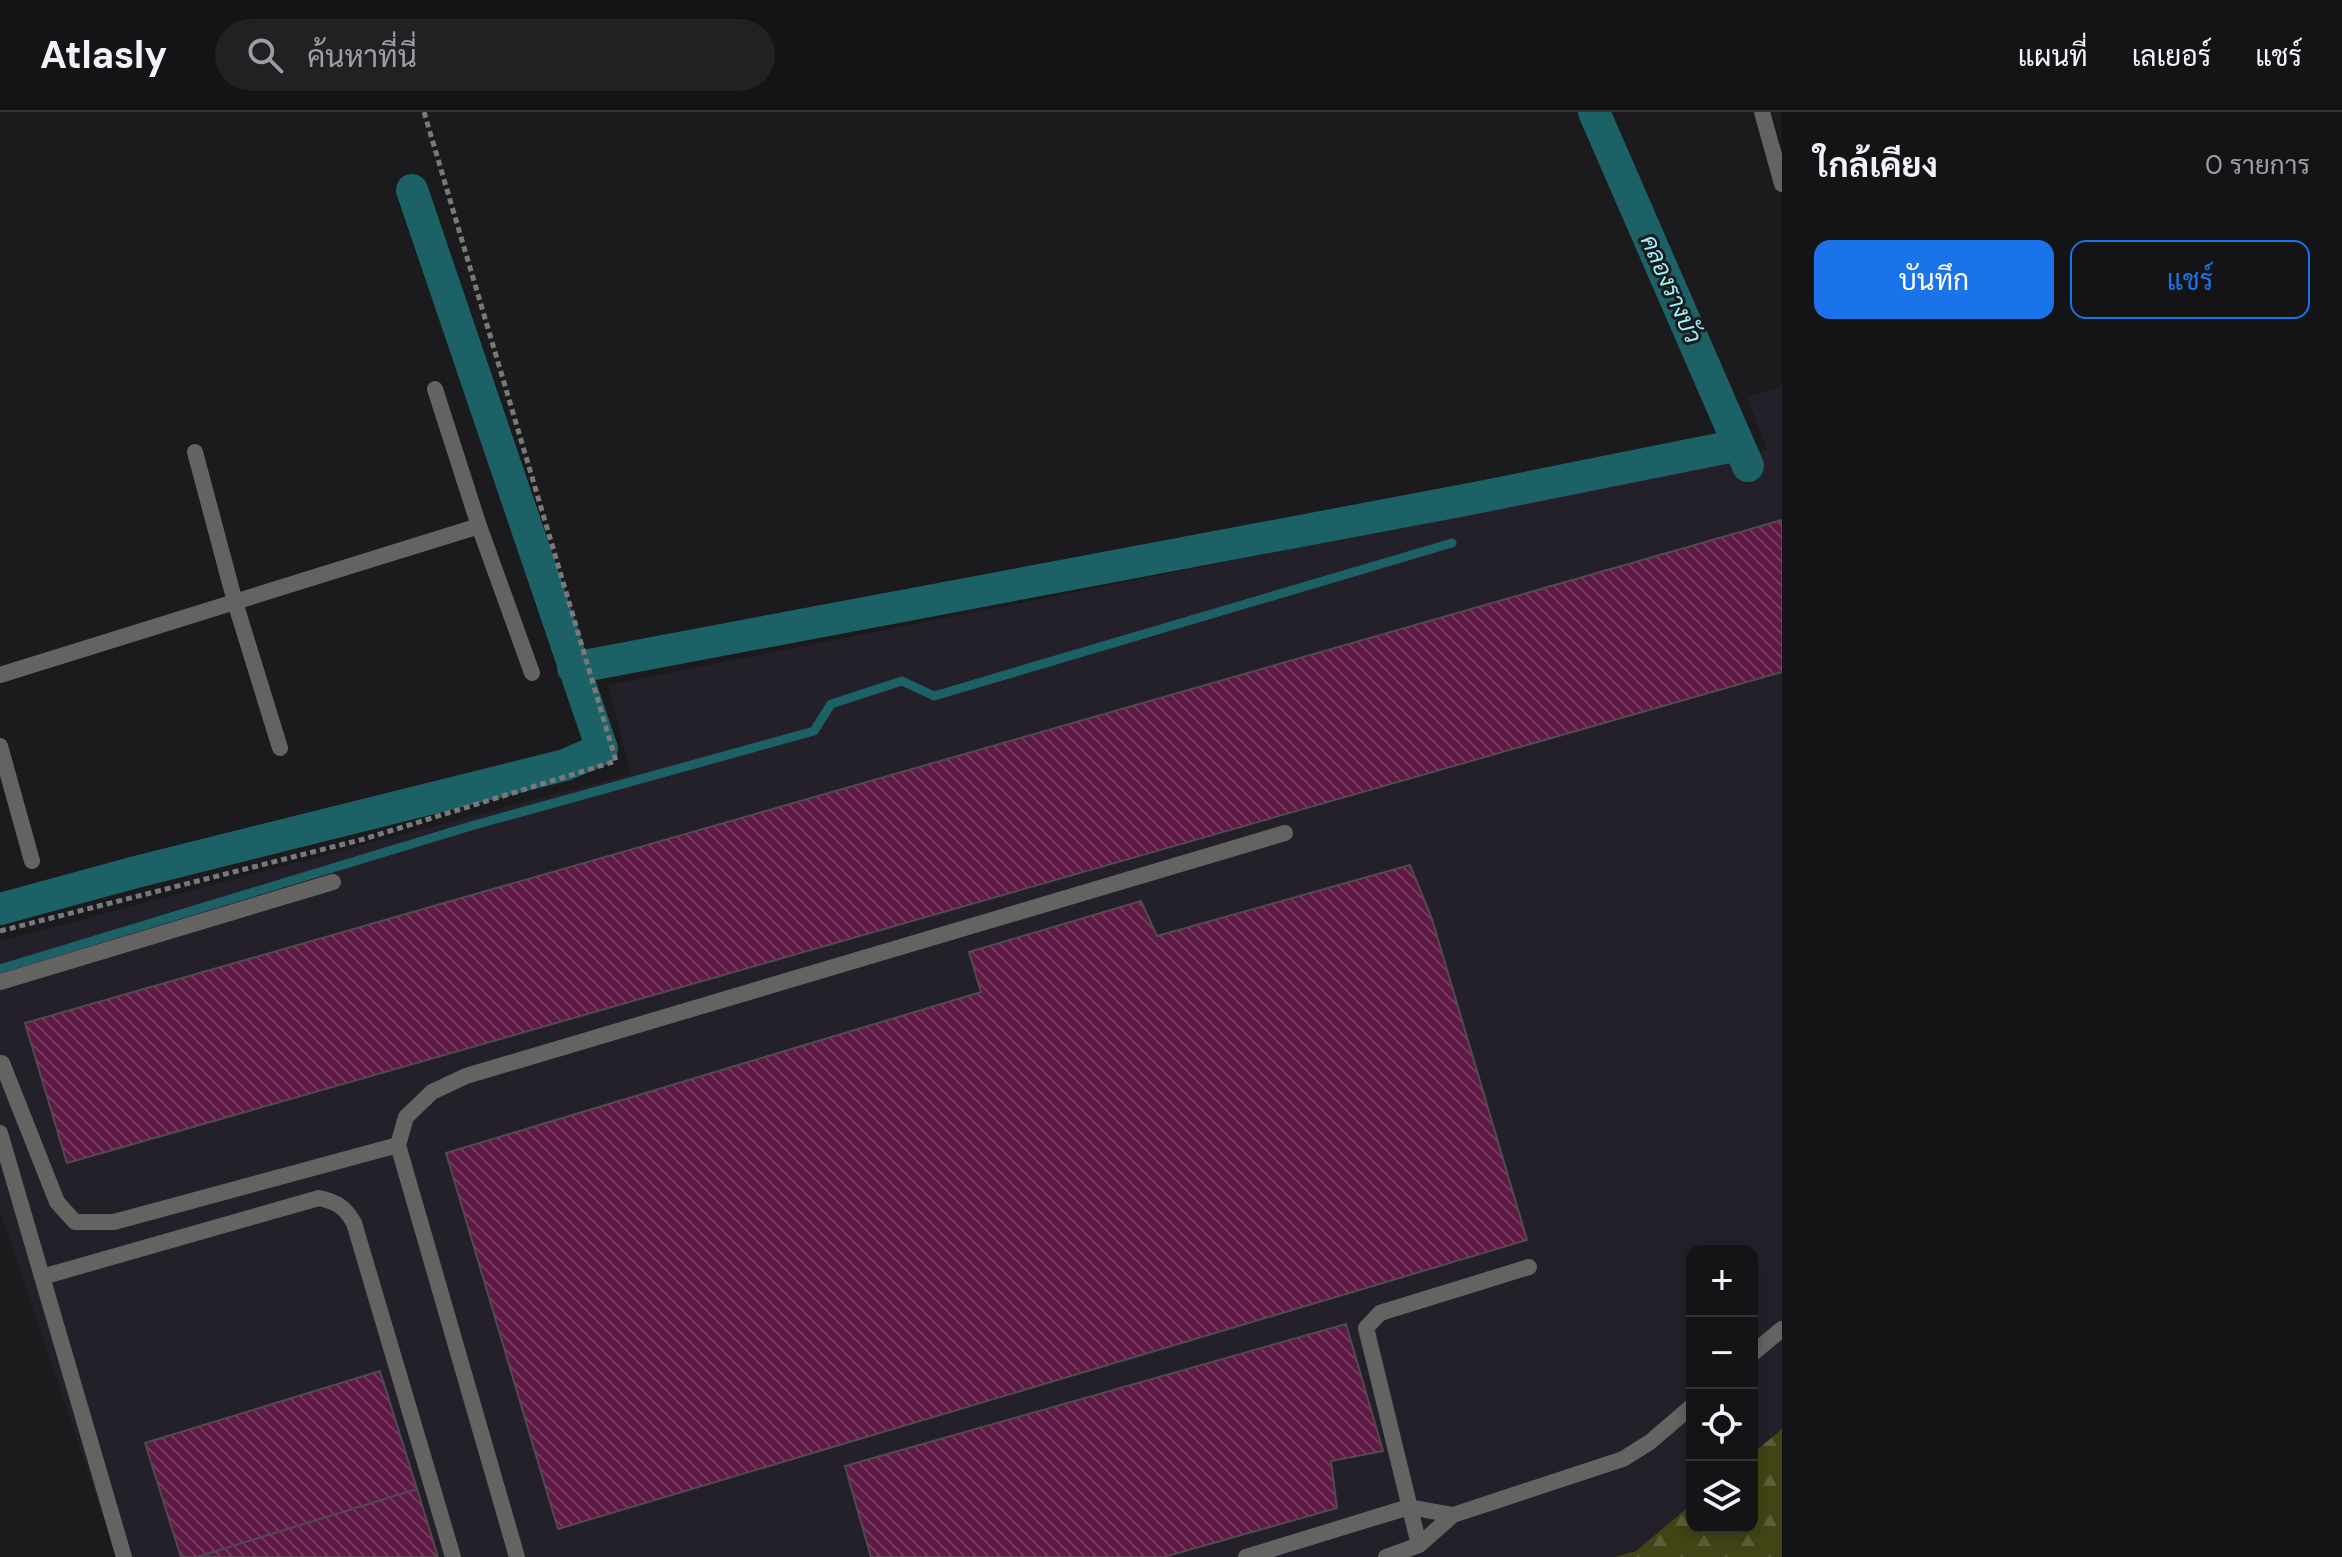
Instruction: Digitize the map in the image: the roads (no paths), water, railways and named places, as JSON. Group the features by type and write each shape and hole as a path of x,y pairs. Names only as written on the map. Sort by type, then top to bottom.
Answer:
{"street":[{"path":"1762,112 1782,184"},
{"path":"435,389 479,526 532,673"},
{"path":"195,452 235,602 280,748"},
{"path":"0,675 479,526"},
{"path":"0,746 32,861"},
{"path":"517,1557 398,1145 406,1117 432,1092 466,1076 1285,833"},
{"path":"0,982 333,882"},
{"path":"2,1063 57,1202 75,1222 114,1222 398,1145"},
{"path":"0,1133 124,1557"},
{"path":"42,1277 319,1198 337,1202 354,1223 453,1557"},
{"path":"1419,1545 1366,1328 1380,1313 1529,1267"},
{"path":"1758,1349 1782,1329"},
{"path":"1386,1557 1419,1545 1453,1515 1623,1459 1650,1442 1686,1411"},
{"path":"1246,1557 1409,1507 1453,1515"}],"waterway":[{"name":"คลองรางบัว","path":"1594,112 1748,466"},
{"path":"0,909 565,765 602,749 412,190"},
{"path":"573,668 1470,499 1739,445"},
{"path":"0,969 471,826 814,731 831,704 902,681 934,696 1452,543"}]}
